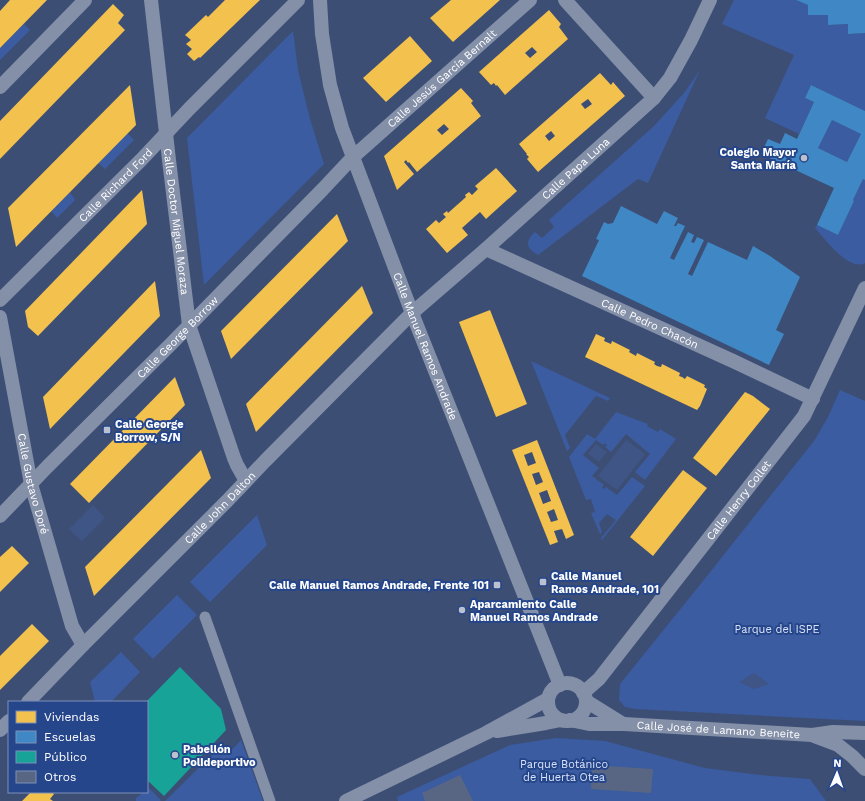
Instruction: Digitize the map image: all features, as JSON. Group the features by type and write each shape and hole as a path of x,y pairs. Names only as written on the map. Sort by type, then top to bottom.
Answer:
{"street":[{"path":"0,87 85,0"},
{"name":"Calle Doctor Miguel Moraza","path":"151,0 189,325 234,458 246,481"},
{"name":"Calle Richard Ford","path":"0,300 141,160 298,0"},
{"name":"Calle Manuel Ramos Andrade","path":"320,0 322,34 330,85 342,128 412,313 560,685"},
{"name":"Calle Jesús García Bernalt","path":"353,157 530,0"},
{"path":"566,0 654,98"},
{"name":"Calle Papa Luna","path":"412,313 486,249 654,98 670,78 691,40 710,0"},
{"name":"Calle George Borrow","path":"0,516 328,185 353,157"},
{"name":"Calle Pedro Chacón","path":"486,249 813,399"},
{"name":"Calle Henry Collet","path":"585,697 804,416 865,288"},
{"name":"Calle John Dalton","path":"29,701 412,313"},
{"name":"Calle Gustavo Doré","path":"0,317 31,484 72,626 83,645"},
{"path":"206,617 270,801"},
{"path":"573,684 579,688 585,697 585,708 582,714 576,718 566,720 554,716 549,708 548,699 555,688 560,685 573,684"},
{"name":"Calle José de Lamano Beneite","path":"585,697 624,724"},
{"name":"Calle José de Lamano Beneite","path":"346,801 486,733 548,699"},
{"name":"Calle José de Lamano Beneite","path":"486,733 566,720 589,724 624,724 812,735 833,732 865,733"},
{"path":"0,730 8,722"},
{"name":"Calle José de Lamano Beneite","path":"812,735 838,745 865,769"}],"green space":[{"path":"734,0 796,0 808,5 808,15 828,15 828,25 848,24 848,34 865,33 865,111 811,85 805,98 814,102 799,134 765,118 794,55 722,24"},
{"path":"24,24 30,30 0,60 0,48"},
{"path":"293,31 298,70 310,119 324,164 204,285 187,138"},
{"path":"700,70 648,183 638,179 538,255 531,249 528,242 535,232 542,238 554,227 549,220 654,126 684,93"},
{"path":"832,120 861,134 847,162 818,148"},
{"path":"127,133 134,140 105,169 98,163"},
{"path":"863,179 865,180 865,263 859,264 852,263 837,253 815,228 817,225 838,235"},
{"path":"70,192 75,200 57,218 51,211"},
{"path":"531,361 610,398 608,401 596,396 565,435 570,448 567,451"},
{"name":"Parque del ISPE","path":"840,390 865,401 865,721 635,709 625,707 619,700 620,684 814,441 828,417"},
{"path":"616,412 648,424 647,426 658,432 660,429 676,439 645,480 635,472 650,454 626,434 611,452 605,447 607,445 605,443 603,445 596,440 583,455 599,468 592,476 604,485 602,487 604,489 606,487 617,495 632,477 645,486 602,540 601,538 616,520 607,514 599,523 602,532 600,534 591,513 595,512 591,499 586,500 569,457 587,434 595,439"},
{"path":"257,515 267,545 210,602 190,582"},
{"path":"177,595 197,615 153,659 133,639"},
{"path":"121,652 140,672 112,701 95,701 90,682"},
{"name":"Parque Botánico de Huerta Otea","path":"556,738 605,741 705,768 760,775 810,779 826,801 398,801 397,797 510,745"},
{"path":"241,740 263,801 165,801 223,744 231,751"},
{"path":"148,787 161,800 136,801 136,798 142,793 148,793"}],"shaded area":[{"path":"626,440 645,454 617,490 598,476"},
{"path":"596,444 607,452 599,462 588,454"},
{"path":"93,505 105,518 82,541 69,529"},
{"path":"754,673 769,684 754,689 739,682"}],"building: Viviendas":[{"path":"10,0 47,0 0,48 0,11"},
{"path":"225,0 260,0 200,58 199,57 194,61 187,54 192,49 186,44 191,40 185,35 206,15 208,17"},
{"path":"451,0 500,0 453,42 430,18"},
{"path":"113,4 124,15 118,23 125,30 0,159 0,121"},
{"path":"549,10 561,24 559,27 568,39 505,95 497,85 496,86 494,83 491,85 479,72","holes":["532,47 537,52 530,58 525,53"]},
{"path":"410,36 432,61 386,102 363,78"},
{"path":"600,73 611,85 613,82 625,96 538,172 527,159 529,157 519,144","holes":["588,99 592,104 585,109 581,104","551,131 555,136 549,141 545,136"]},
{"path":"130,85 136,125 16,247 8,208"},
{"path":"461,88 473,101 471,103 481,116 417,172 406,160 404,162 414,174 397,190 384,156","holes":["444,124 449,129 442,135 437,130"]},
{"path":"496,168 517,191 486,219 480,212 462,228 468,235 447,253 426,229 436,220 439,223 446,217 443,214 447,211 448,213 466,197 465,195 469,192 472,195 478,189 475,186"},
{"path":"142,190 147,224 38,336 28,327 25,311"},
{"path":"337,214 348,241 231,359 221,331"},
{"path":"155,281 160,316 50,429 43,397"},
{"path":"362,286 373,313 256,432 246,404"},
{"path":"490,310 527,404 496,417 459,322"},
{"path":"596,334 605,338 604,341 611,344 612,341 630,350 629,352 636,356 637,353 655,362 654,364 657,366 661,367 662,364 680,373 679,376 685,379 687,376 705,385 704,387 707,389 700,406 697,410 585,357"},
{"path":"175,377 185,405 89,503 70,484"},
{"path":"745,392 770,409 716,476 693,458"},
{"path":"537,440 574,535 566,539 562,529 554,531 558,542 550,545 512,450","holes":["532,452 536,463 528,466 524,455","539,472 543,482 536,485 532,474","547,490 551,501 543,504 539,493","554,509 558,520 551,522 547,512"]},
{"path":"201,450 211,478 94,596 85,567"},
{"path":"683,470 707,488 653,556 630,537"},
{"path":"12,546 29,563 0,592 0,557"},
{"path":"32,624 49,641 0,690 0,656"},
{"path":"30,793 54,794 50,799 53,801 22,801"}],"building: Escuelas":[{"path":"796,0 865,0 865,33 848,34 848,24 828,25 828,15 808,15 808,5"},
{"name":"Colegio Mayor Santa María","path":"811,85 865,111 865,180 863,179 838,235 817,225 834,188 761,154 768,139 780,144 785,133 797,139 814,102 805,98","holes":["832,120 861,134 847,162 818,148"]},
{"path":"621,206 657,224 664,211 678,218 674,226 678,223 685,226 670,258 674,260 688,232 694,235 691,242 694,243 697,237 704,240 688,274 692,276 708,242 747,260 753,246 800,277 776,330 784,334 769,365 582,276 599,240 596,239 604,222 608,224 613,223"}],"building: Público":[{"name":"Pabellón Polideportivo","path":"180,667 221,709 226,730 164,796 148,781 147,701"}],"building: Otros":[{"path":"592,765 653,769 651,793 591,789"},
{"path":"460,775 473,801 425,801 422,793"}],"place":[{"name":"Colegio Mayor Santa María","path":"804,158"},
{"name":"Calle George Borrow, S/N","path":"107,430"},
{"name":"Calle Manuel Ramos Andrade, 101","path":"543,582"},
{"name":"Calle Manuel Ramos Andrade, Frente 101","path":"497,585"},
{"name":"Aparcamiento Calle Manuel Ramos Andrade","path":"462,610"},
{"name":"Pabellón Polideportivo","path":"175,755"}]}
